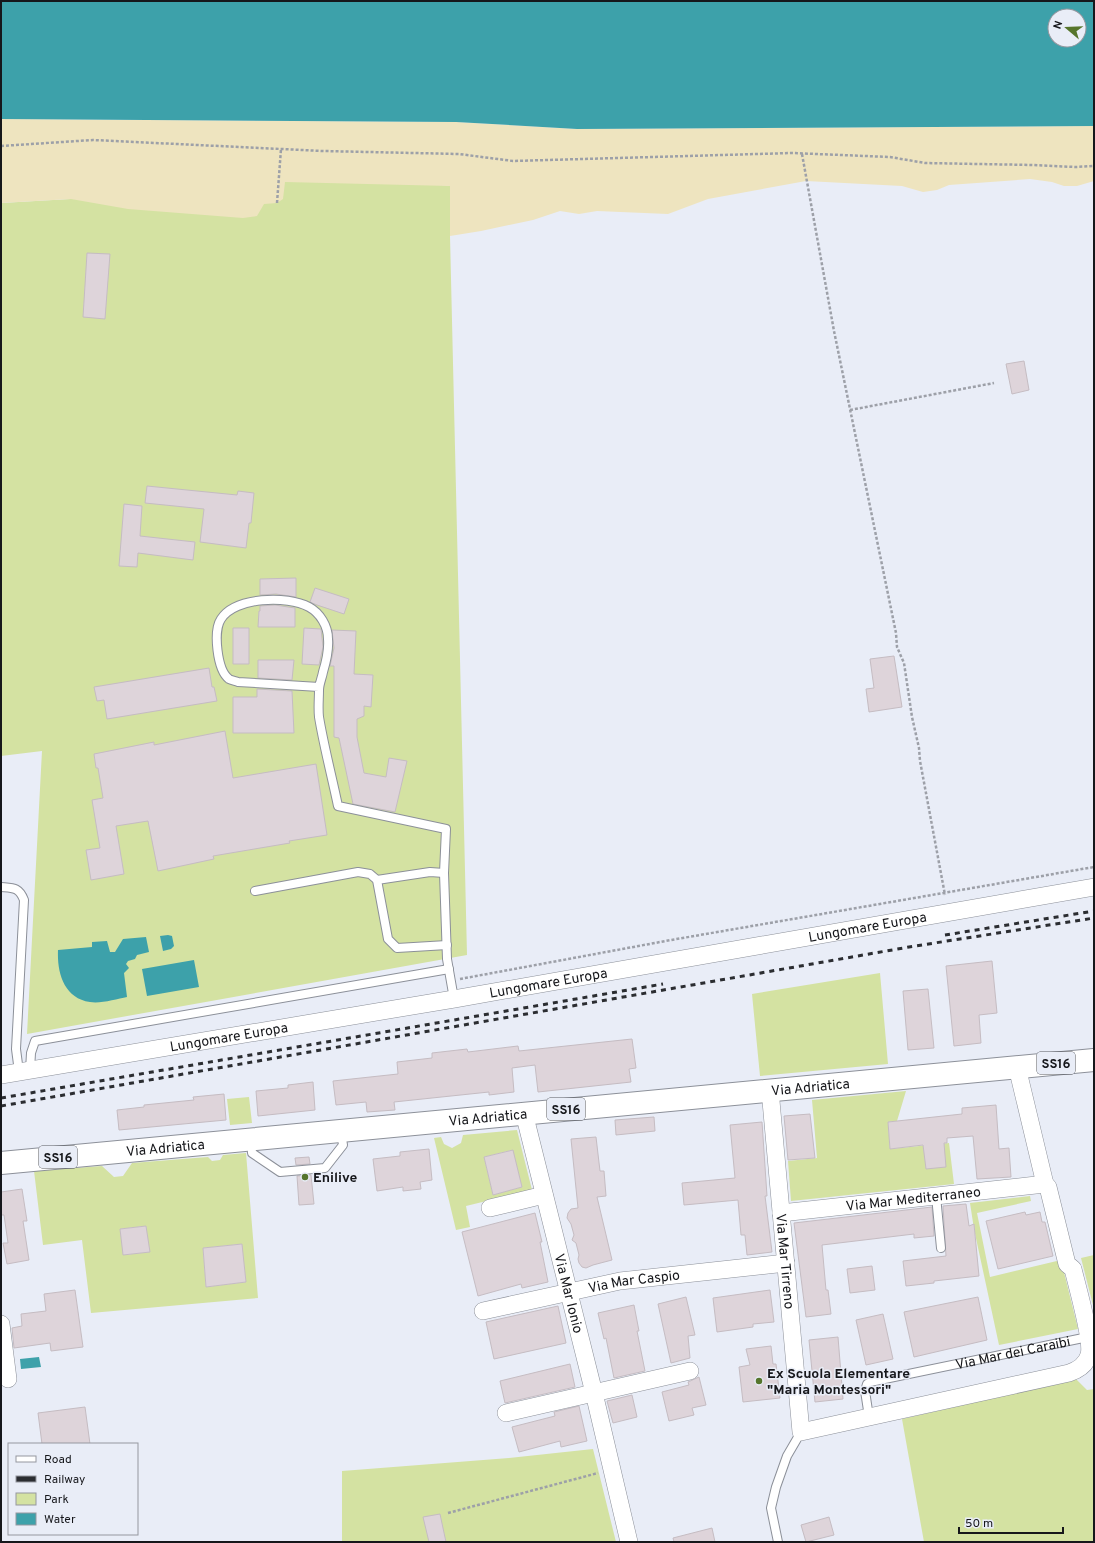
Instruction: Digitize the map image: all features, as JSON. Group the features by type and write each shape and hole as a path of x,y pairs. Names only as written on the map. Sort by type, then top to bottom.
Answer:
{"main road":[{"name":"Via Adriatica","path":"1,1163 1094,1060"}],"street":[{"name":"Lungomare Europa","path":"1,1075 454,999 1094,888"},
{"path":"1018,1067 1045,1184 1048,1187 1067,1264 1073,1269 1088,1337"},
{"name":"Via Mar Tirreno","path":"770,1090 801,1432"},
{"name":"Via Mar Ionio","path":"524,1113 594,1393 629,1542"},
{"name":"Via Mar Mediterraneo","path":"781,1213 1045,1184"},
{"path":"490,1208 544,1195"},
{"name":"Via Mar Caspio","path":"483,1311 620,1281 786,1263"},
{"path":"1,1324 8,1379"},
{"name":"Via Mar dei Caraibi","path":"801,1432 1075,1371 1084,1364 1089,1356 1090,1350 1088,1337"},
{"path":"506,1413 690,1371"}],"lane":[{"path":"319,687 238,682 229,679 223,671 218,657 217,634 220,620 226,612 244,603 267,599 294,602 308,607 318,614 325,625 328,639 328,653 319,687 319,716 338,806 446,829 444,873 447,945 454,999"},
{"path":"255,891 358,872 370,874 377,880 388,939 396,948 447,945"},
{"path":"377,880 430,872 444,873"},
{"path":"1,887 17,890 22,894 24,900 16,1049 24,1071"},
{"path":"24,1071 35,1041 449,969"},
{"path":"251,1139 252,1153 280,1172 325,1168 343,1145 341,1130"},
{"path":"936,1196 941,1248"},
{"name":"Via Mar dei Caraibi","path":"869,1417 865,1391 867,1384 870,1382 1088,1337"},
{"path":"778,1542 771,1508 776,1487 787,1456 801,1432"}],"path":[{"path":"1,146 93,140 323,152 459,154 513,161 802,154 890,157 925,163 1075,167 1094,166"},
{"path":"277,203 281,149"},
{"path":"802,154 850,410 894,621 897,647 904,663 912,717 919,748 920,761 948,913"},
{"path":"850,410 994,383"},
{"path":"470,977 671,940 945,894 1094,867"},
{"path":"448,1513 612,1469"}],"green space":[{"path":"73,141 450,186 467,955 27,1034 42,751 1,756 1,203 70,199"},
{"path":"880,973 888,1064 760,1076 752,994"},
{"path":"906,1091 897,1121 888,1122 890,1149 949,1143 954,1184 791,1201 788,1161 817,1158 812,1100"},
{"path":"249,1097 252,1123 230,1125 227,1099"},
{"path":"517,1130 532,1190 466,1206 470,1227 456,1230 434,1138 441,1137 444,1144 452,1148 461,1143 463,1135","holes":["512,1150 522,1187 493,1195 484,1157"]},
{"path":"246,1153 258,1298 91,1313 82,1240 43,1245 34,1171 102,1166 114,1177 123,1176 132,1163 208,1157 212,1161 220,1160 223,1155","holes":["146,1226 149,1252 124,1255 120,1229","241,1244 246,1282 206,1287 203,1248"]},
{"path":"1030,1196 1031,1201 977,1213 990,1277 1061,1260 1078,1329 999,1345 974,1229 970,1203"},
{"path":"1094,1255 1094,1309 1081,1258"},
{"path":"1076,1379 1087,1390 1094,1389 1094,1542 924,1542 902,1419"},
{"path":"593,1449 616,1542 342,1542 342,1471 509,1458"}],"sand":[{"path":"1,119 456,122 577,129 1094,126 1094,181 1077,186 1064,186 1052,182 1030,179 949,185 937,190 923,192 902,186 806,181 708,199 668,214 597,211 579,214 560,211 533,220 450,236 450,186 285,182 283,199 277,203 264,204 257,216 243,218 128,209 71,199 1,203"}],"water":[{"path":"1,1 1094,1 1094,126 577,129 456,122 1,119"},
{"path":"160,936 172,936 174,946 171,949 163,951"},
{"path":"146,937 149,952 137,955 135,959 128,961 126,964 129,968 124,973 127,997 103,1002 90,1002 81,1000 68,990 61,976 58,950 92,947 92,942 107,941 110,952 115,952 123,939"},
{"path":"194,960 199,987 147,996 142,969"},
{"path":"39,1357 41,1367 21,1369 20,1359"}],"building":[{"path":"87,253 110,254 105,319 83,317"},
{"path":"1024,361 1029,390 1012,394 1006,364"},
{"path":"147,486 237,495 238,491 254,493 251,523 249,523 246,548 200,542 204,509 145,503"},
{"path":"124,504 142,506 140,536 195,542 193,560 138,553 137,567 119,566"},
{"path":"296,578 296,597 276,594 260,595 260,579"},
{"path":"315,588 349,599 344,614 310,602"},
{"path":"275,605 295,608 295,627 258,627 260,606"},
{"path":"233,628 249,628 249,664 233,664"},
{"path":"304,628 321,629 323,647 319,665 302,664"},
{"path":"332,630 356,631 354,674 373,675 371,707 364,706 364,716 357,719 357,737 364,773 386,777 389,758 407,761 395,812 353,804 339,738 334,737 334,666 330,666 334,648"},
{"path":"894,656 902,707 869,712 866,689 874,688 870,659"},
{"path":"258,660 294,660 292,680 258,678"},
{"path":"209,668 212,687 214,687 217,701 107,719 104,700 97,701 94,687"},
{"path":"257,689 292,691 294,733 233,733 233,697 257,697"},
{"path":"225,731 233,778 316,764 327,835 213,856 214,859 158,871 148,821 116,826 124,874 91,880 86,850 100,848 92,800 103,798 94,754 154,742 154,745"},
{"path":"992,961 997,1013 979,1015 981,1043 954,1046 946,966"},
{"path":"928,989 934,1048 908,1050 903,991"},
{"path":"632,1039 636,1068 629,1069 631,1082 538,1092 535,1065 512,1068 514,1092 489,1095 489,1092 394,1102 395,1110 367,1112 366,1102 336,1105 333,1081 398,1074 397,1062 432,1058 432,1053 467,1049 468,1052 518,1046 519,1051"},
{"path":"313,1082 315,1110 258,1116 256,1091 288,1088 288,1085"},
{"path":"224,1094 226,1120 119,1130 117,1110 144,1107 144,1105 194,1100 193,1097"},
{"path":"996,1105 999,1149 1009,1148 1011,1177 977,1179 973,1136 947,1138 947,1143 944,1143 946,1167 926,1169 923,1145 890,1149 888,1122 962,1114 962,1108"},
{"path":"810,1114 815,1158 788,1160 784,1116"},
{"path":"654,1117 655,1131 616,1135 615,1120"},
{"path":"762,1122 767,1196 765,1196 772,1252 747,1255 745,1235 741,1235 738,1200 684,1205 682,1183 735,1178 730,1125"},
{"path":"596,1137 600,1171 604,1171 606,1196 597,1197 612,1260 586,1268 582,1267 579,1263 576,1243 572,1240 574,1235 571,1224 567,1218 571,1209 578,1208 571,1139"},
{"path":"429,1149 432,1180 420,1182 421,1189 403,1191 403,1187 377,1191 373,1159 400,1156 400,1152"},
{"path":"513,1150 522,1187 493,1195 484,1157"},
{"path":"309,1157 310,1164 296,1165 295,1158"},
{"path":"311,1175 314,1204 299,1205 297,1176"},
{"path":"22,1189 27,1221 23,1221 29,1260 7,1264 3,1243 8,1243 4,1215 1,1215 1,1192"},
{"path":"966,1204 969,1226 974,1224 979,1276 906,1286 903,1261 946,1256 943,1206"},
{"path":"932,1207 934,1236 914,1238 914,1234 822,1245 826,1290 828,1290 831,1314 806,1317 794,1223"},
{"path":"1025,1212 1026,1215 1040,1212 1042,1222 1045,1222 1053,1256 998,1269 986,1221"},
{"path":"535,1213 542,1242 540,1242 548,1282 522,1288 521,1284 478,1296 462,1232"},
{"path":"146,1226 150,1252 123,1255 120,1229"},
{"path":"242,1244 246,1282 206,1287 203,1248"},
{"path":"872,1266 875,1290 850,1293 847,1269"},
{"path":"75,1290 83,1347 51,1351 50,1343 14,1348 12,1328 22,1326 21,1314 46,1311 44,1294"},
{"path":"770,1290 774,1322 753,1324 753,1327 717,1332 713,1298"},
{"path":"686,1297 695,1335 688,1336 690,1358 671,1363 658,1304"},
{"path":"978,1297 987,1340 914,1357 904,1312"},
{"path":"634,1305 639,1331 637,1331 645,1371 614,1378 606,1338 604,1339 598,1313"},
{"path":"558,1306 566,1343 494,1359 486,1322"},
{"path":"883,1314 893,1359 866,1365 856,1320"},
{"path":"838,1337 843,1399 815,1402 809,1340"},
{"name":"Ex Scuola Elementare \"Maria Montessori\"","path":"771,1346 773,1364 776,1364 780,1398 743,1402 739,1367 750,1365 746,1349"},
{"path":"570,1364 575,1387 505,1403 500,1381"},
{"path":"699,1377 706,1405 692,1408 694,1415 669,1421 662,1392 689,1385 688,1382"},
{"path":"632,1395 637,1417 613,1423 607,1401"},
{"path":"579,1406 587,1441 561,1447 560,1441 519,1452 512,1427 555,1416 554,1412"},
{"path":"85,1407 90,1443 42,1443 38,1413"},
{"path":"440,1514 446,1542 429,1542 423,1517"},
{"path":"829,1517 834,1535 806,1542 801,1525"},
{"path":"712,1528 715,1542 674,1542 673,1538"}],"railway":[{"path":"945,935 1094,911"},
{"path":"1,1106 909,947 1094,918"},
{"path":"1,1098 663,984"}],"place":[{"name":"Enilive","path":"305,1177"},
{"name":"Ex Scuola Elementare \"Maria Montessori\"","path":"759,1381"}]}
